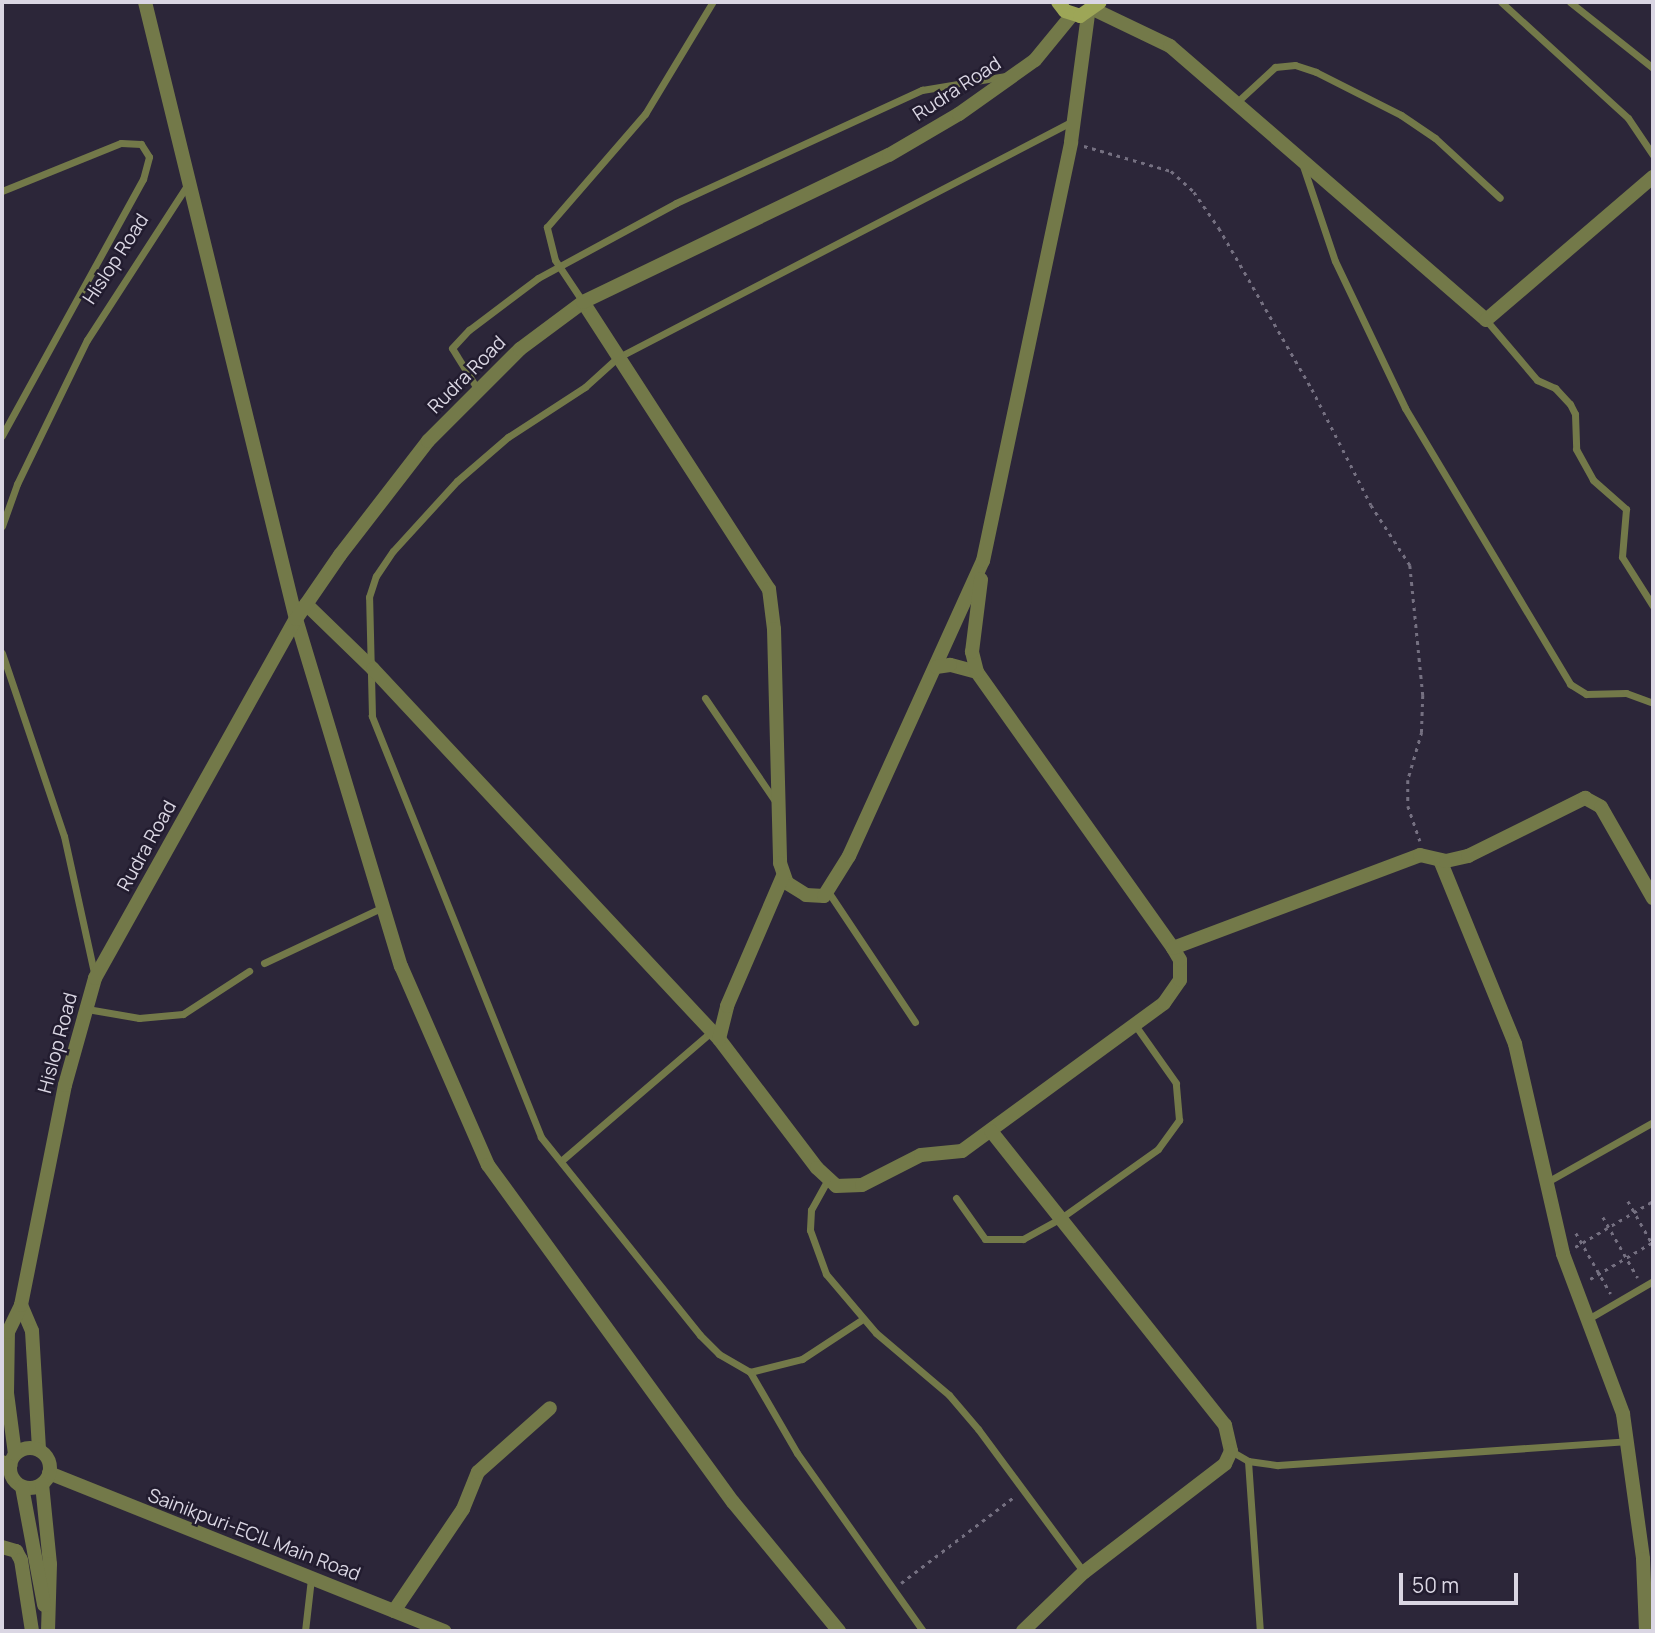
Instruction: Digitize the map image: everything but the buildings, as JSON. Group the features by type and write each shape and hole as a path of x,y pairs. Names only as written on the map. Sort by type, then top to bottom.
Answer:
{"main road":[{"path":"1058,2 1072,15 1094,9"}],"street":[{"path":"145,2 296,620 401,966 488,1165 733,1502 839,1631"},
{"path":"306,604 373,669 716,1035 827,1181 836,1186 862,1185 921,1155 962,1151 1135,1025 1176,990 1180,960 977,672 973,630 984,561 1071,142 1094,9 1170,46 1486,320 1653,177"},
{"name":"Rudra Road","path":"95,978 306,604 400,476 478,390 520,349 583,302 889,155 1013,76 1058,36 1072,15"},
{"path":"583,302 769,589 774,629 778,805 783,876 716,1035"},
{"path":"783,876 806,895 816,898 829,893 984,561"},
{"path":"936,667 950,665 977,672"},
{"path":"1173,948 1375,871 1433,858 1468,856 1585,798 1601,807 1653,898"},
{"path":"1433,858 1515,1044 1563,1254 1617,1392 1628,1441 1643,1559 1646,1631"},
{"name":"Hislop Road","path":"9,1460 8,1332 21,1304 63,1098 95,978"},
{"path":"991,1131 1225,1425 1231,1451 1225,1464 1084,1572 1023,1631"},
{"path":"21,1304 32,1331 39,1450 48,1460 48,1631"},
{"path":"394,1611 463,1509 478,1472 550,1409"},
{"path":"39,1450 26,1448 9,1460 12,1478 22,1487 47,1613"},
{"path":"22,1487 46,1479"},
{"name":"Sainikpuri-ECIL Main Road","path":"46,1479 311,1577 444,1631"},
{"path":"2,1547 16,1551 21,1560 32,1631"}],"lane":[{"path":"1501,2 1628,118 1653,155"},
{"path":"1570,2 1653,68"},
{"path":"583,302 558,265 547,238 552,218 645,114 712,4"},
{"path":"1236,103 1275,67 1295,65 1316,72 1401,115 1435,138 1500,198"},
{"path":"478,390 454,355 457,340 558,265 676,203 922,90 1013,76"},
{"path":"863,1319 802,1359 750,1371 729,1362 700,1335 541,1138 497,1036 372,716 369,685 373,669 369,597 376,576 393,551 477,463 508,437 585,387 617,358 1073,121"},
{"path":"2,191 121,144 141,144 149,157 144,179 2,436"},
{"path":"1301,159 1335,261 1405,408 1570,684 1586,695 1626,693 1653,703"},
{"name":"Hislop Road","path":"2,523 86,340 190,181"},
{"path":"1486,320 1536,380 1555,388 1570,404 1575,414 1576,449 1593,481 1626,509 1622,557 1653,606"},
{"name":"Hislop Road","path":"2,653 5,684 64,836 95,978"},
{"path":"705,698 778,805"},
{"path":"829,893 915,1022"},
{"path":"264,963 383,907"},
{"path":"87,1009 139,1018 183,1014 249,971"},
{"path":"956,1198 985,1239 1023,1239 1061,1218 1158,1149 1179,1120 1176,1083 1135,1025"},
{"path":"561,1161 716,1035"},
{"path":"1547,1182 1653,1122"},
{"path":"827,1181 811,1210 813,1247 826,1274 863,1319 949,1395 1084,1572"},
{"path":"1587,1320 1653,1281"},
{"path":"750,1371 797,1454 891,1591 923,1631"},
{"path":"1231,1451 1248,1461 1278,1465 1628,1441"},
{"path":"1248,1461 1260,1631"},
{"path":"305,1631 311,1577"}],"path":[{"path":"1071,142 1171,172 1194,192 1219,228 1312,389 1371,505 1410,565 1423,695 1422,732 1408,780 1408,806 1433,858"},
{"path":"1575,1287 1653,1243 1628,1201"},
{"path":"1563,1254 1653,1201"},
{"path":"1603,1217 1643,1287"},
{"path":"1576,1233 1617,1303"},
{"path":"891,1591 1023,1489"}]}
